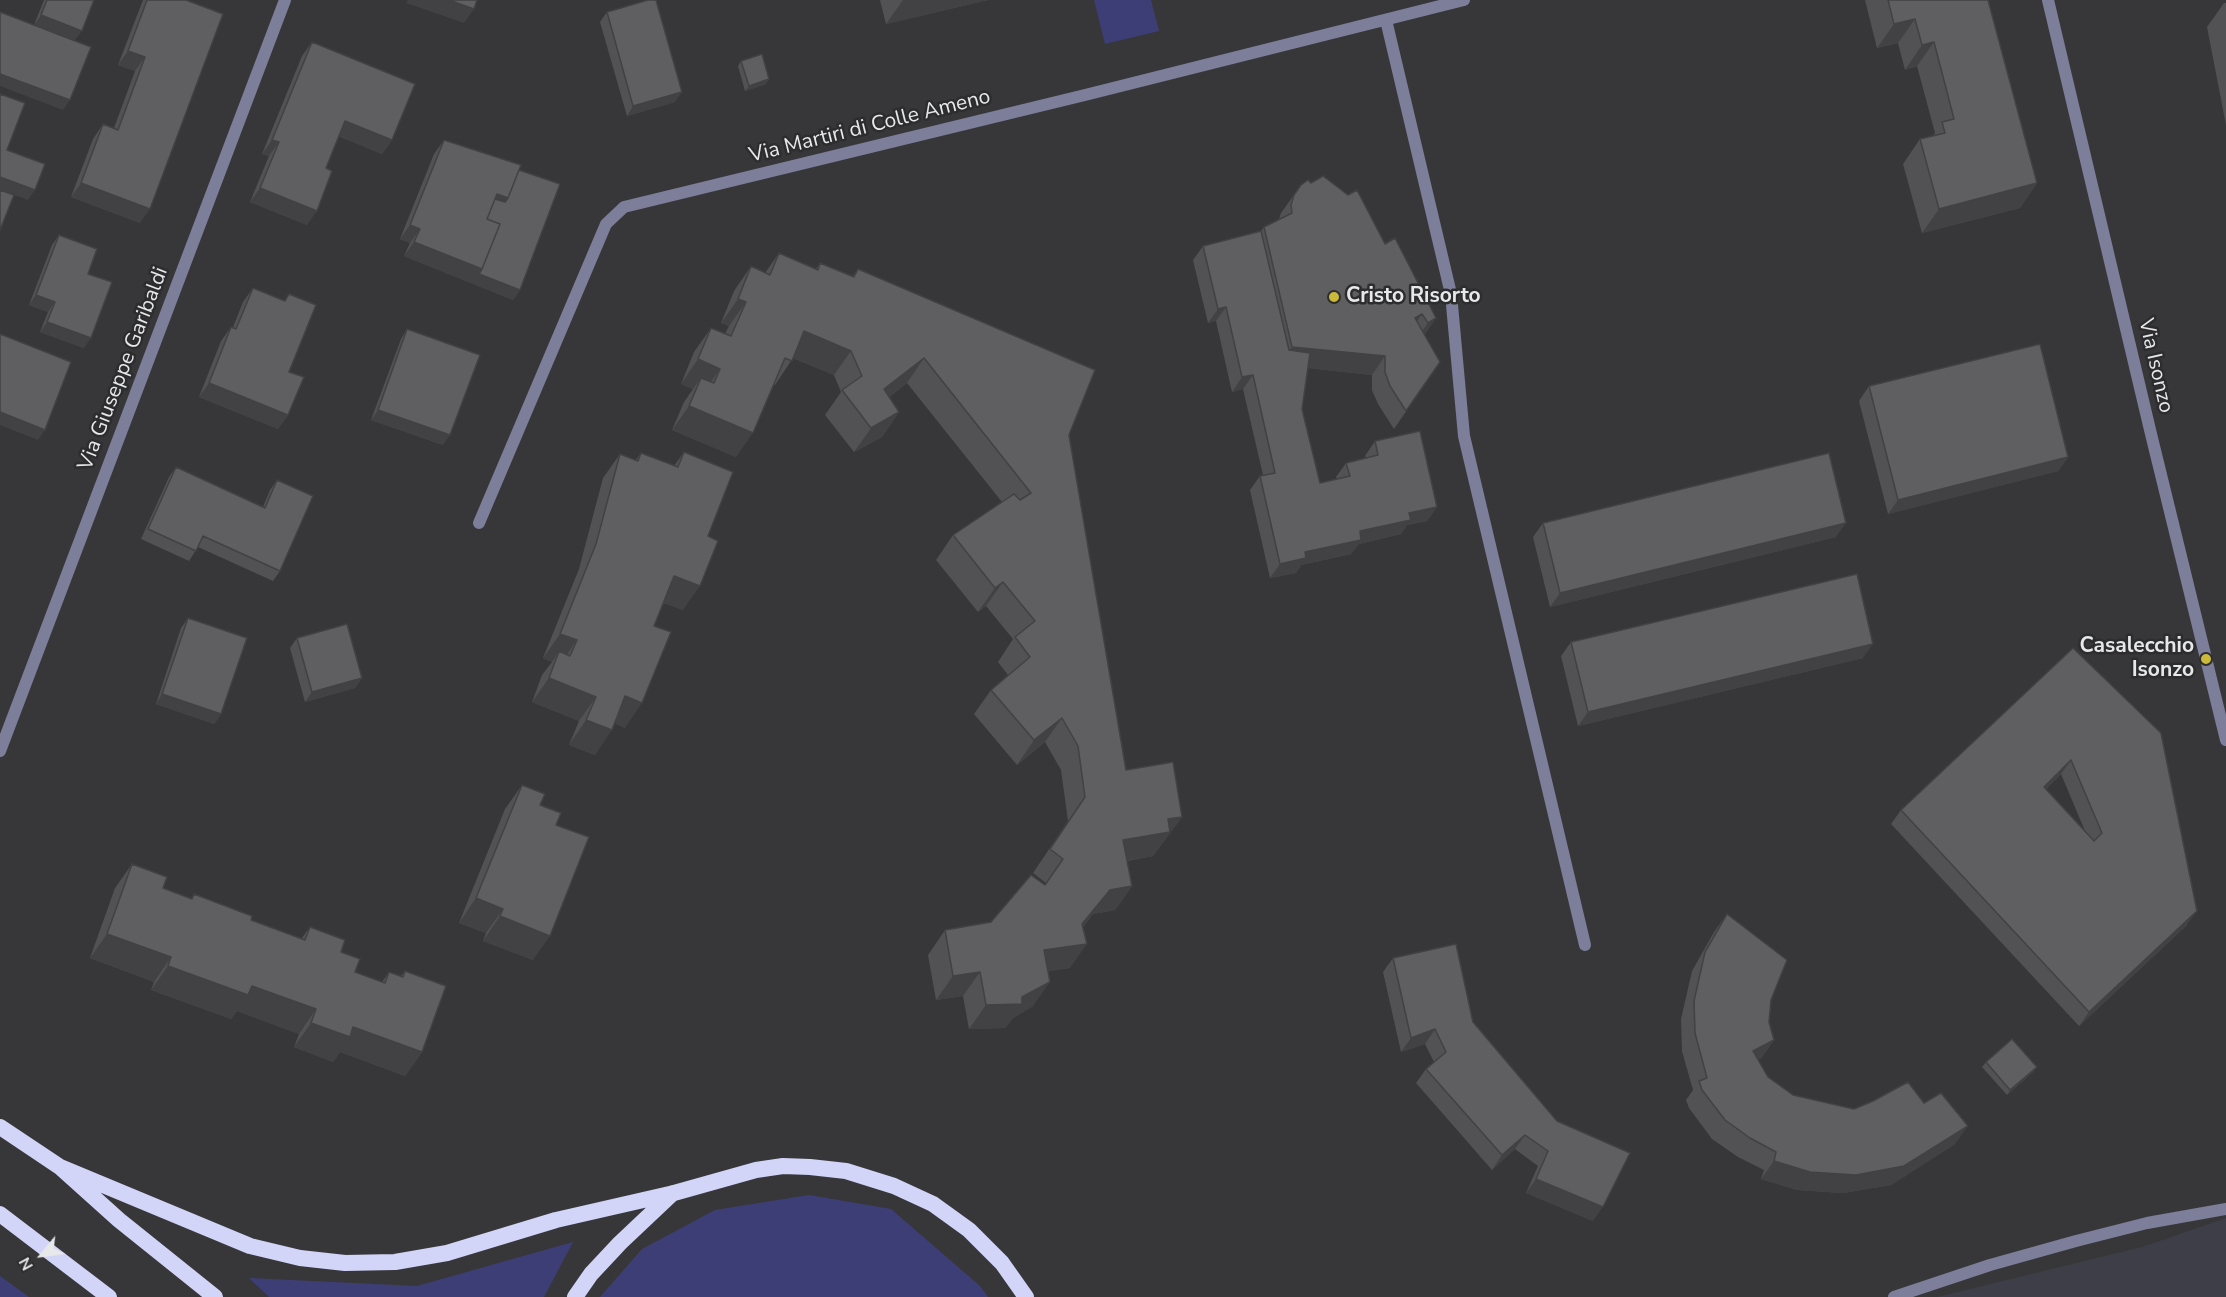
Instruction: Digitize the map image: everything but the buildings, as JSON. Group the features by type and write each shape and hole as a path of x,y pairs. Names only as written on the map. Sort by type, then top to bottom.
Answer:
{"highway":[{"path":"0,1127 60,1167 119,1220 215,1297"},
{"path":"60,1167 250,1246 300,1258 345,1263 395,1262 447,1253 556,1220 674,1193 756,1170 783,1166 846,1171 894,1186 933,1204 969,1230 1002,1263 1026,1297"},
{"path":"575,1297 591,1274 620,1243 674,1193"},
{"path":"0,1214 109,1297"}],"street":[{"name":"Via Giuseppe Garibaldi","path":"0,751 285,0"},
{"name":"Via Martiri di Colle Ameno","path":"479,523 606,224 624,207 1464,0"},
{"name":"Via Isonzo","path":"2048,0 2226,740"},
{"path":"1386,20 1451,294 1464,436 1586,945"},
{"path":"1894,1297 1990,1265 2076,1241 2147,1223 2226,1209"}],"shaded area":[{"path":"1094,0 1151,0 1159,31 1105,44"},
{"path":"809,1195 891,1209 980,1286 988,1297 600,1297 642,1249 715,1210"},
{"path":"2226,1218 2226,1297 1937,1297 2142,1247"},
{"path":"573,1242 544,1297 269,1297 249,1278 417,1286"},
{"path":"0,1276 29,1297 0,1297"}],"place":[{"name":"Cristo Risorto","path":"1334,297"},
{"name":"Casalecchio Isonzo","path":"2206,659"}]}
